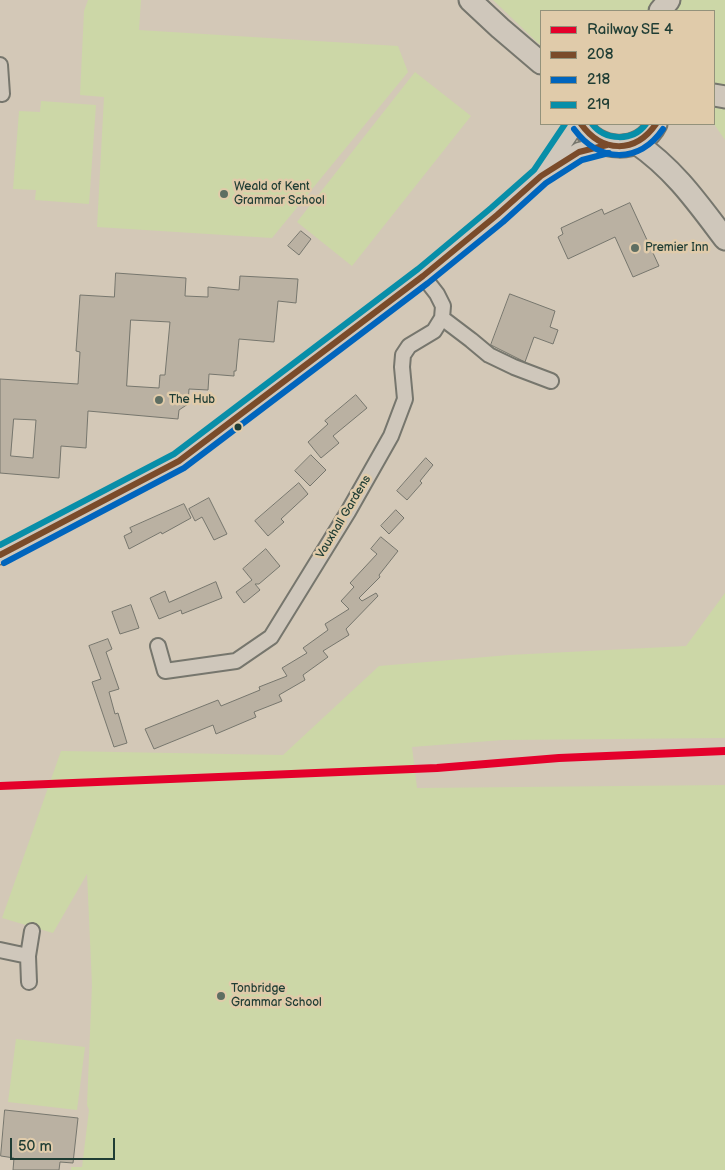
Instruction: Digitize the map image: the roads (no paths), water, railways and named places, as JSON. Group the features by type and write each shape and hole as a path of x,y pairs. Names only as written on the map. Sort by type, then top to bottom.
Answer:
{"highway":[{"path":"470,0 500,28 540,60"},
{"path":"582,125 588,134 597,141 607,145 622,146 636,143 646,137 657,125"},
{"path":"636,143 659,160 676,177 725,239"}],"main road":[{"path":"541,176 573,125"},
{"path":"0,555 179,461 423,276 541,176 579,152 607,145"}],"street":[{"path":"0,65 2,94"},
{"path":"423,276 437,294 443,306 442,318 472,340 488,355 551,381"},
{"name":"Vauxhall Gardens","path":"158,646 165,671 178,671 236,661 271,637 348,512 391,436 405,399 402,367 403,355 409,346 434,331 442,318"},
{"path":"29,982 28,956 32,931"},
{"path":"0,950 28,956"}],"place":[{"name":"Weald of Kent Grammar School","path":"224,194"},
{"name":"Premier Inn","path":"635,248"},
{"name":"The Hub","path":"159,400"},
{"name":"Tonbridge Grammar School","path":"221,996"}]}
